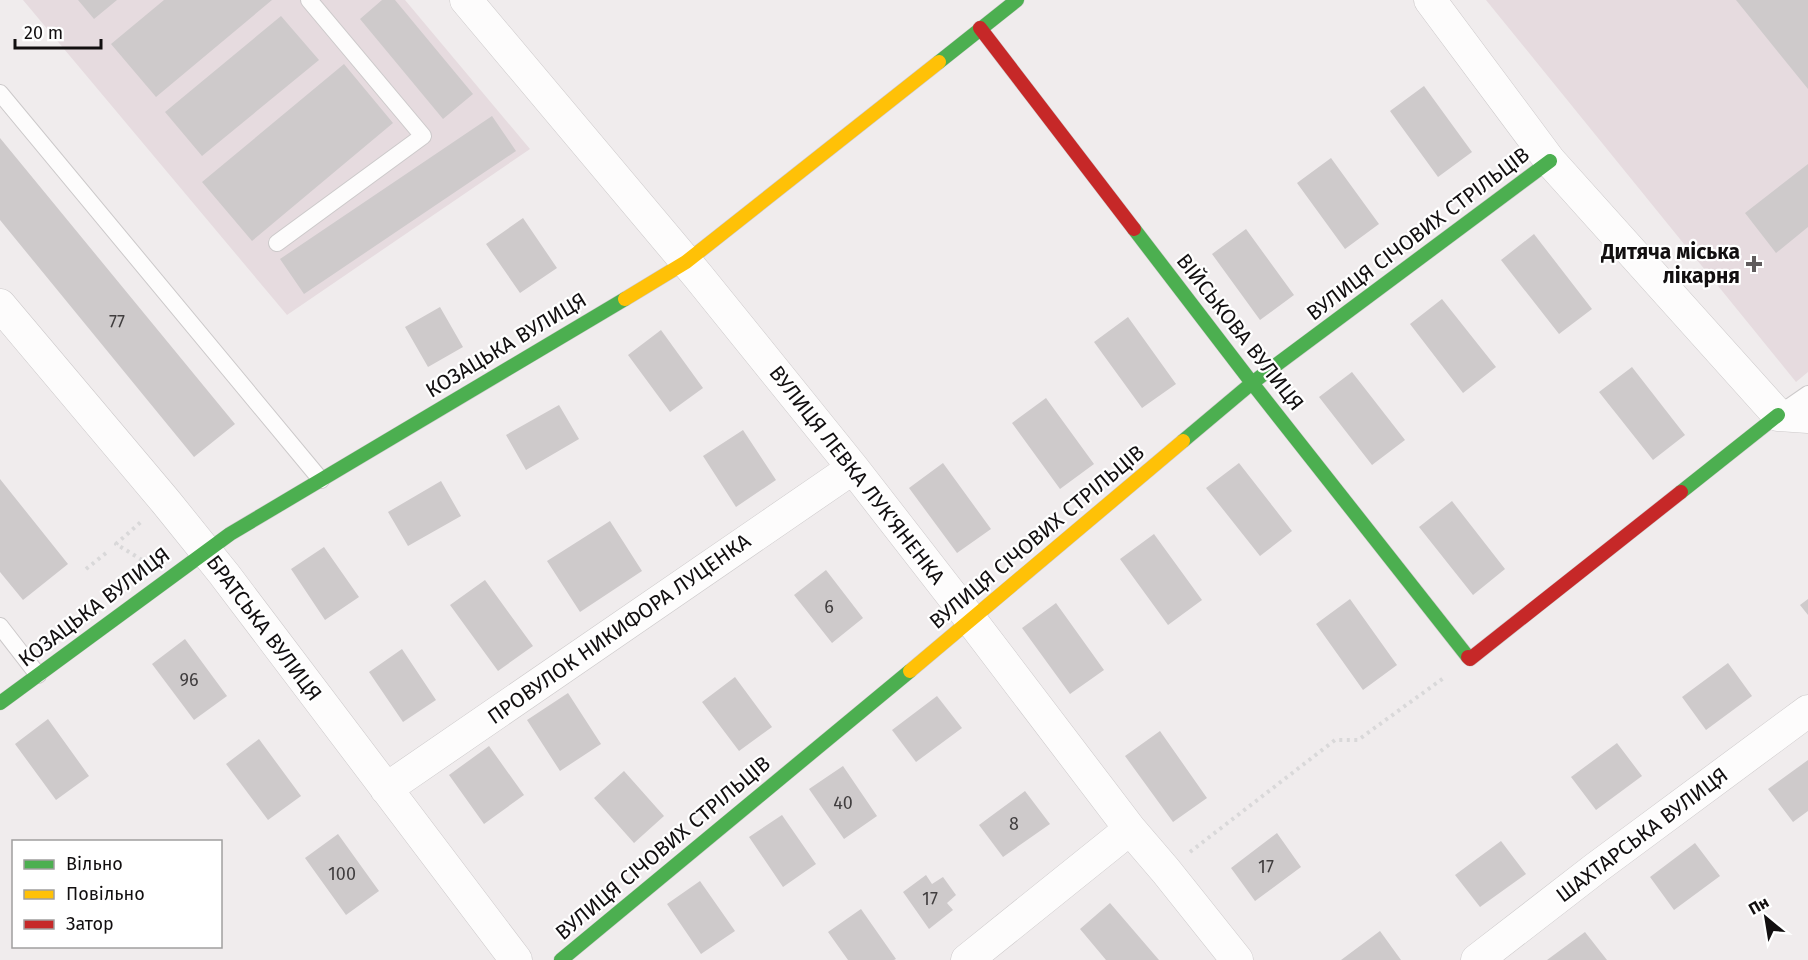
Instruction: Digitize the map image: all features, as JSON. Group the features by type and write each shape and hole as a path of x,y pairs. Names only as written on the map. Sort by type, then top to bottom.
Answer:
{"street":[{"name":"ВУЛИЦЯ ЛЕВКА ЛУК'ЯНЕНКА","path":"466,0 686,262 853,468 972,620 1130,829 1167,871 1237,960"},
{"name":"КОЗАЦЬКА ВУЛИЦЯ","path":"0,703 230,534 686,262 1017,0"},
{"path":"1430,0 1550,161 1793,416 1470,659"},
{"name":"ВІЙСЬКОВА ВУЛИЦЯ","path":"980,28 1252,384 1470,659"},
{"name":"ВУЛИЦЯ СІЧОВИХ СТРІЛЬЦІВ","path":"561,960 972,620 1252,384 1550,161"},
{"name":"БРАТСЬКА ВУЛИЦЯ","path":"0,305 206,551 516,960"},
{"name":"ПРОВУЛОК НИКИФОРА ЛУЦЕНКА","path":"386,789 853,468"},
{"name":"ШАХТАРСЬКА ВУЛИЦЯ","path":"1477,960 1596,868 1808,711"},
{"path":"967,960 1130,829"}],"lane":[{"path":"277,243 423,136 309,0"},
{"path":"0,93 321,480"},
{"path":"1793,416 1808,394"},
{"path":"0,626 38,675"}],"path":[{"path":"142,560 116,544 144,520"},
{"path":"86,569 106,553"},
{"path":"1167,871 1335,740 1358,740 1470,659"}],"shaded area":[{"path":"23,0 405,0 530,149 287,315"},
{"name":"Дитяча міська лікарня","path":"1486,0 1808,0 1808,372 1796,382"}],"building":[{"path":"78,0 117,0 94,19"},
{"path":"164,0 272,0 156,97 111,44"},
{"path":"382,0 395,0 473,94 443,119 360,19"},
{"path":"1736,0 1808,0 1808,89"},
{"path":"281,16 319,60 202,156 165,112"},
{"path":"344,64 393,123 252,241 202,182"},
{"path":"1424,86 1472,152 1438,177 1390,111"},
{"path":"492,116 516,151 304,294 280,259"},
{"path":"0,138 235,424 194,457 0,220"},
{"path":"1331,158 1379,224 1345,249 1297,183"},
{"path":"1808,164 1808,227 1776,253 1745,213"},
{"path":"523,218 557,268 520,293 486,244"},
{"path":"1246,229 1294,295 1260,320 1212,254"},
{"path":"1534,234 1592,309 1559,334 1501,260"},
{"path":"1442,299 1496,367 1463,393 1410,324"},
{"path":"440,307 463,347 428,367 405,327"},
{"path":"1128,317 1176,384 1142,408 1094,342"},
{"path":"661,330 703,388 670,412 628,355"},
{"path":"1632,367 1685,435 1653,460 1599,392"},
{"path":"1352,372 1405,440 1372,465 1319,397"},
{"path":"1046,398 1094,464 1060,489 1012,423"},
{"path":"559,405 579,439 526,470 506,435"},
{"path":"743,430 776,480 736,507 703,456"},
{"path":"943,463 991,529 957,553 909,488"},
{"path":"1239,463 1292,531 1260,556 1206,488"},
{"path":"0,479 68,564 23,600 0,572"},
{"path":"441,481 461,516 408,546 388,512"},
{"path":"1452,501 1505,569 1473,595 1419,527"},
{"path":"610,521 642,571 580,612 547,561"},
{"path":"1154,534 1202,600 1168,625 1120,559"},
{"path":"324,547 359,597 325,620 291,569"},
{"path":"826,570 863,618 832,643 794,595"},
{"path":"485,580 533,646 498,671 450,605"},
{"path":"1350,599 1397,665 1363,690 1316,624"},
{"path":"1808,599 1808,615 1800,605"},
{"path":"1056,603 1104,670 1070,694 1022,628"},
{"path":"185,639 227,696 194,720 152,664"},
{"path":"402,649 436,700 403,722 369,672"},
{"path":"1728,663 1752,696 1706,730 1682,697"},
{"path":"735,677 772,727 739,751 702,702"},
{"path":"568,693 601,744 560,771 527,720"},
{"path":"937,696 962,728 916,762 892,730"},
{"path":"48,719 89,776 56,800 15,744"},
{"path":"1160,731 1207,798 1173,822 1125,756"},
{"path":"259,739 301,796 268,820 226,764"},
{"path":"1617,743 1642,776 1596,810 1571,777"},
{"path":"489,746 524,795 484,824 449,775"},
{"path":"1808,760 1808,811 1793,822 1768,789"},
{"path":"843,766 877,816 844,839 809,789"},
{"path":"624,771 664,816 634,843 594,798"},
{"path":"1025,791 1050,824 1003,857 979,825"},
{"path":"782,815 816,864 783,887 749,837"},
{"path":"1277,833 1301,867 1255,901 1231,868"},
{"path":"338,834 379,891 346,915 305,858"},
{"path":"1501,841 1526,874 1480,907 1455,875"},
{"path":"1695,843 1720,876 1674,910 1650,877"},
{"path":"926,875 932,884 943,877 956,895 947,903 953,910 929,929 903,892"},
{"path":"700,881 735,931 701,954 667,904"},
{"path":"1110,903 1159,960 1106,960 1080,929"},
{"path":"861,909 896,959 848,960 828,932"},
{"path":"1380,931 1401,960 1341,960"},
{"path":"1585,932 1607,960 1547,960"}],"traffic: fast":[{"path":"939,62 1017,0"},
{"path":"1183,441 1252,383 1550,161"},
{"path":"1134,229 1468,657"},
{"path":"0,703 230,534 625,299"},
{"path":"1681,492 1778,415"},
{"path":"561,960 910,671"}],"traffic: slow":[{"path":"625,299 686,262 939,62"},
{"path":"910,671 1183,441"}],"traffic: jam":[{"path":"980,28 1134,229"},
{"path":"1468,657 1470,659 1681,492"}],"place":[{"name":"Дитяча міська лікарня","path":"1754,264"}]}
